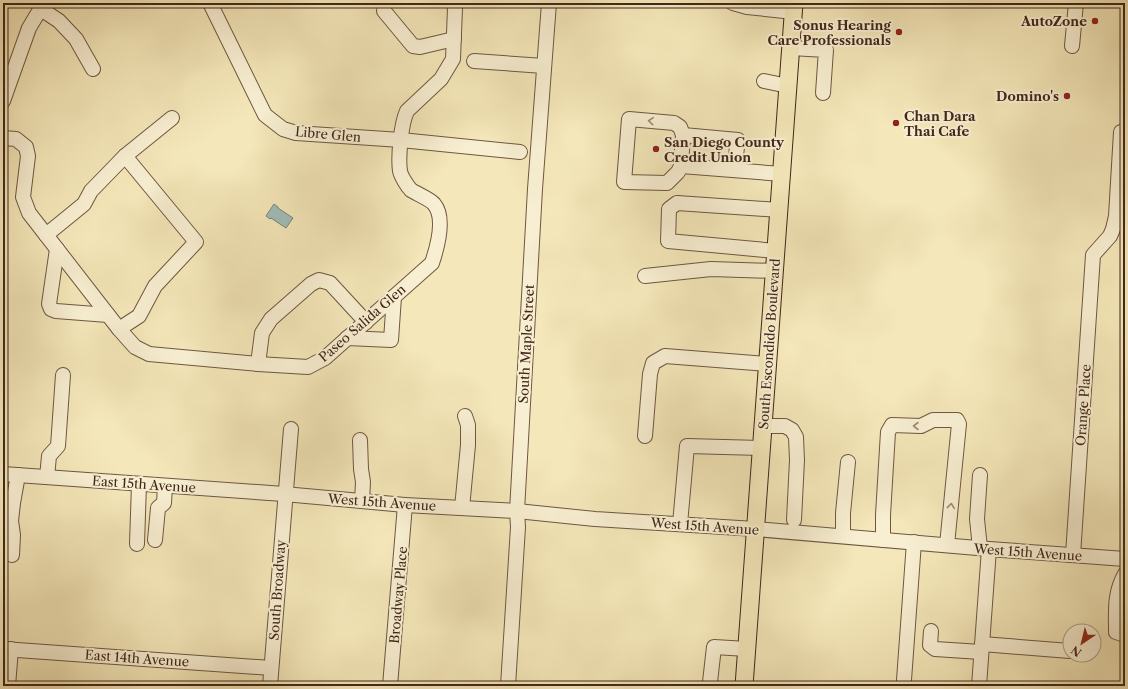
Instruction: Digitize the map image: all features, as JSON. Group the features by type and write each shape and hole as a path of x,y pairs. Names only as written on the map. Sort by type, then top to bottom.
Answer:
{"main road":[{"name":"South Escondido Boulevard","path":"744,686 794,8"}],"street":[{"name":"Libre Glen","path":"210,3 265,116 283,129 296,133 401,140 520,152"},
{"name":"Paseo Salida Glen","path":"3,138 16,139 26,147 28,156 23,197 29,213 119,329 135,347 149,354 308,367 325,358 432,263 437,247 440,217 434,204 410,189 400,173 401,140 407,111 441,79 453,59 455,8 453,3"},
{"name":"South Maple Street","path":"508,686 518,527 517,511 535,189 549,3"},
{"path":"733,3 747,7 794,8"},
{"path":"1072,46 1076,3"},
{"path":"3,101 29,28 42,6 76,40 93,69"},
{"path":"384,11 413,46 420,47 454,39"},
{"path":"791,48 826,50 822,93"},
{"path":"474,61 544,66"},
{"path":"764,81 788,86"},
{"path":"46,235 84,204 91,191 125,156 172,118"},
{"path":"629,119 674,123 680,127 683,135 681,166 678,172 667,183 624,182 629,119"},
{"name":"Orange Place","path":"1073,555 1093,255 1110,236 1116,216 1121,132"},
{"path":"683,135 738,140 734,170"},
{"path":"119,329 139,316 155,286 196,242 125,156"},
{"path":"681,166 782,174"},
{"path":"776,251 668,241 669,209 677,203 779,210"},
{"path":"57,249 49,304 51,309 56,311 108,315"},
{"path":"644,276 711,269 775,271"},
{"path":"258,364 262,333 271,319 311,284 319,280 330,283 366,322"},
{"path":"347,338 391,340 394,297"},
{"path":"645,436 650,374 653,363 665,356 767,364"},
{"path":"47,478 49,456 58,446 63,375"},
{"path":"462,508 468,445 468,425 465,416"},
{"path":"883,540 888,432 891,426 922,426 933,420 957,420 959,424 947,545"},
{"path":"763,426 784,426 792,430 796,437 797,460 794,520"},
{"name":"South Broadway","path":"270,686 284,494 291,430"},
{"path":"360,440 363,482 362,501"},
{"path":"680,524 687,446 761,448"},
{"path":"843,536 843,513 848,462"},
{"name":"East 15th Avenue","path":"3,474 284,494"},
{"path":"12,555 13,535 11,521 18,475"},
{"path":"979,686 982,648 984,549 977,519 980,475"},
{"path":"137,544 139,484"},
{"path":"155,540 158,508 164,503 165,486"},
{"name":"West 15th Avenue","path":"284,494 406,505 517,511 595,519 755,529 984,549 1125,559"},
{"name":"Broadway Place","path":"390,686 406,505"},
{"path":"904,680 914,542"},
{"path":"1125,574 1118,589 1116,610 1116,632 1125,635"},
{"path":"931,631 930,645 935,649 982,648 1062,651"},
{"path":"710,682 714,646 747,649"},
{"path":"7,649 8,686"},
{"name":"East 14th Avenue","path":"7,649 271,668"}],"water":[{"path":"274,204 293,218 286,228 266,216"}],"place":[{"name":"AutoZone","path":"1095,21"},
{"name":"Sonus Hearing Care Professionals","path":"899,32"},
{"name":"Domino's","path":"1067,96"},
{"name":"Chan Dara Thai Cafe","path":"896,123"},
{"name":"San Diego County Credit Union","path":"656,149"}]}
